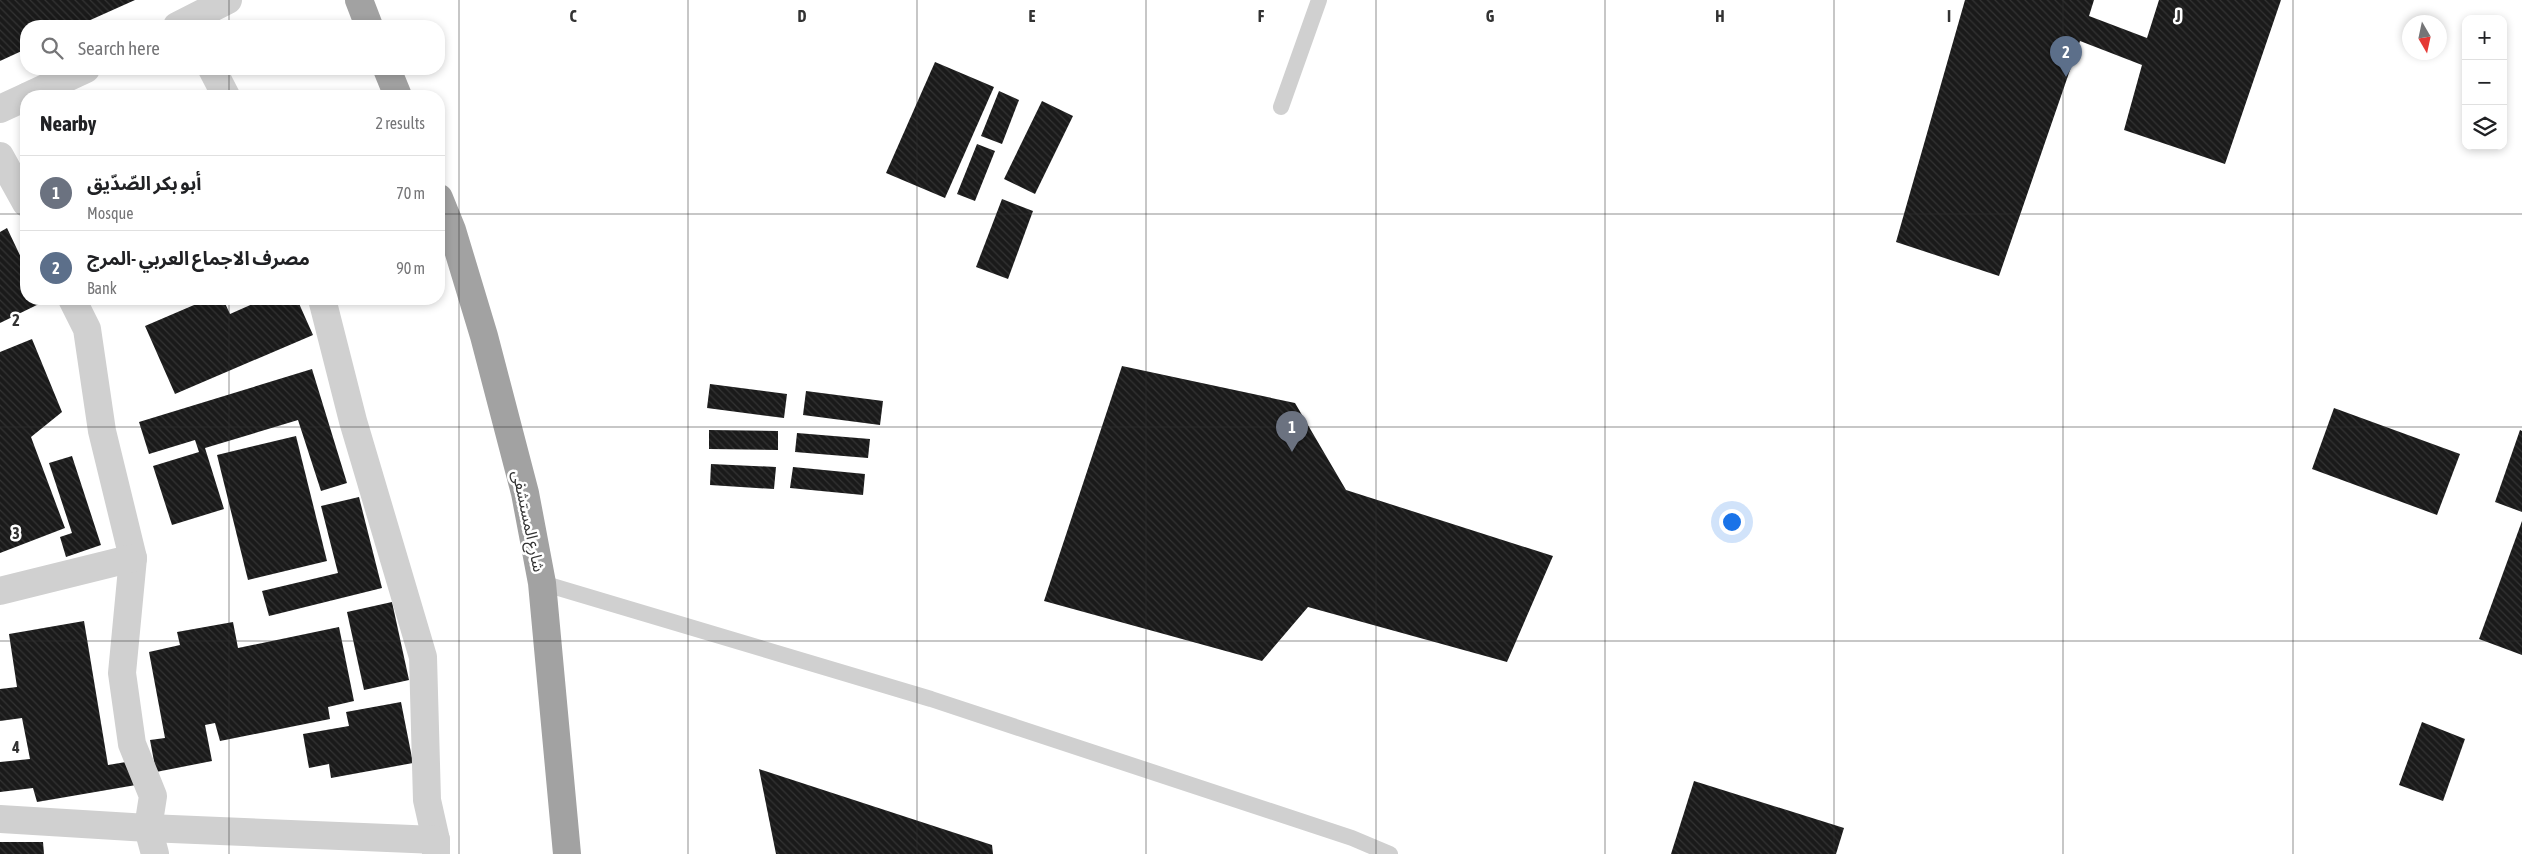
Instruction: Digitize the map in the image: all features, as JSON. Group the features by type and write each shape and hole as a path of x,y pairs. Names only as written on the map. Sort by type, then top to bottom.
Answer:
{"highway":[{"path":"359,0 367,20"},
{"path":"389,75 395,90"},
{"name":"شارع المستشفى","path":"445,213 484,336 525,493 542,582 567,854"}],"street":[{"path":"186,18 228,0"},
{"path":"42,90 73,75"},
{"path":"215,75 223,90"},
{"path":"0,109 20,100"},
{"path":"0,156 20,193"},
{"path":"75,305 87,329 102,431 133,558 122,673 132,744 153,796 148,828 155,854"},
{"path":"0,819 436,847 427,800 423,657 354,421 324,305"},
{"path":"0,591 133,558"}],"lane":[{"path":"1281,107 1319,0"},
{"path":"542,582 940,702 1352,838 1390,854"}],"building":[{"path":"0,0 135,0 90,20 20,20 20,52 0,61"},
{"path":"1965,0 2094,0 2089,16 2147,38 2159,0 2281,0 2225,164 2124,130 2142,65 2080,41 1999,276 1896,242"},
{"path":"935,62 994,87 945,198 886,173"},
{"path":"999,91 1019,100 1002,144 981,136"},
{"path":"1042,101 1073,116 1035,194 1004,179"},
{"path":"977,144 995,151 975,201 957,194"},
{"path":"1002,199 1033,211 1008,279 976,267"},
{"path":"7,228 20,255 20,305 37,305 0,323 0,232"},
{"path":"194,305 226,305 230,314 250,305 300,305 313,335 175,394 145,326"},
{"path":"32,339 62,412 31,437 65,528 0,553 0,352"},
{"path":"1122,366 1295,403 1346,490 1553,556 1507,662 1308,607 1262,661 1044,601"},
{"path":"312,369 347,483 321,491 298,420 205,448 224,509 172,525 153,466 199,452 195,440 149,454 139,422"},
{"path":"710,384 787,394 784,418 707,408"},
{"path":"806,391 883,401 880,425 803,415"},
{"path":"2334,408 2460,454 2437,515 2312,469"},
{"path":"709,430 778,431 778,450 709,449"},
{"path":"2520,430 2522,431 2522,512 2495,502"},
{"path":"797,433 870,439 868,458 795,452"},
{"path":"296,436 327,561 248,580 217,455"},
{"path":"72,456 101,545 66,557 60,537 72,533 49,463"},
{"path":"711,464 776,467 774,489 710,485"},
{"path":"793,467 865,474 863,495 790,488"},
{"path":"359,497 382,588 269,616 262,591 338,573 321,506"},
{"path":"2522,521 2522,655 2479,639"},
{"path":"392,602 409,680 364,690 347,612"},
{"path":"84,621 108,765 132,761 136,785 37,802 33,788 0,792 0,762 30,759 22,718 0,721 0,689 17,687 9,634"},
{"path":"233,622 238,648 339,627 354,701 328,707 330,719 220,741 215,723 205,725 212,761 156,772 150,740 165,738 149,652 180,645 177,632"},
{"path":"401,702 413,763 331,778 329,764 309,768 303,734 349,726 346,712"},
{"path":"2422,722 2465,739 2443,801 2399,785"},
{"path":"759,769 992,845 993,854 776,854"},
{"path":"1694,781 1844,828 1836,854 1671,854"},
{"path":"0,842 43,842 44,854 0,854"}],"place":[{"name":"مصرف الاجماع العربي -المرج","path":"2066,77"},
{"name":"أبو بكر الصّدّيق","path":"1292,452"}]}
